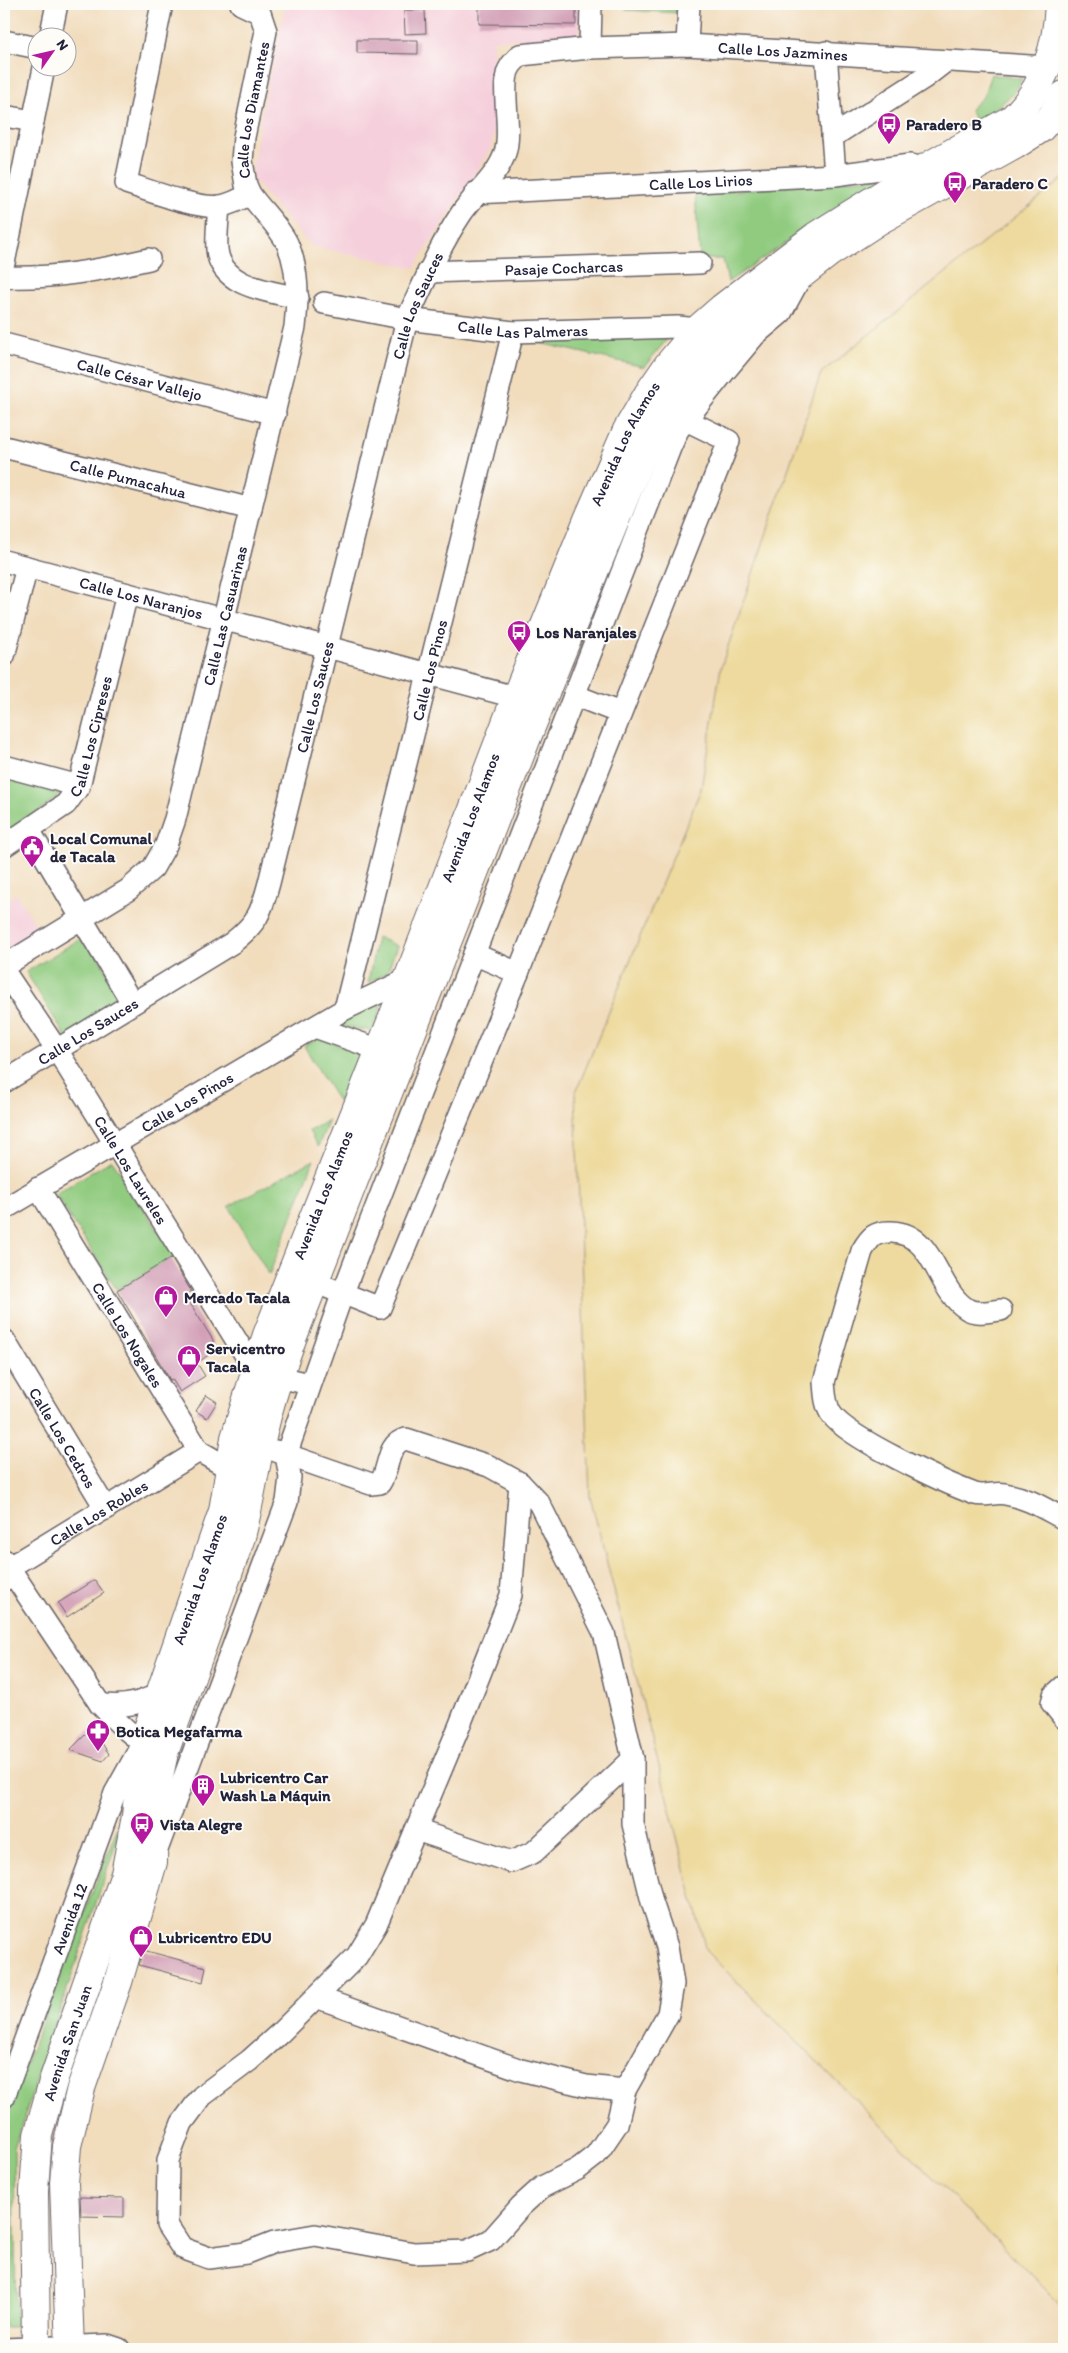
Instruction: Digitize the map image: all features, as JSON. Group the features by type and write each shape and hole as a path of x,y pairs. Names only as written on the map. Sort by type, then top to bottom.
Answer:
{"main road":[{"name":"Avenida Los Alamos","path":"708,337 722,308 816,236 925,168 1012,119 1041,83 1047,67 1056,28 1059,4"},
{"name":"Avenida Los Alamos","path":"267,1374 314,1282 431,952 528,700 589,517 628,430 668,365 708,337 735,327 830,253 878,221 1015,145 1040,129 1052,116 1064,95"},
{"name":"Avenida Los Alamos","path":"153,1748 241,1536 249,1507 248,1442 267,1374 291,1272 408,979 431,952"},
{"name":"Avenida Los Alamos","path":"153,1748 161,1692 223,1511 230,1469 248,1442"},
{"name":"Avenida San Juan","path":"70,2348 64,2183 67,2146 81,2088 118,1982 153,1862 153,1748"},
{"name":"Avenida San Juan","path":"36,2348 34,2191 38,2135 54,2078 125,1874 136,1816 153,1748"}],"street":[{"path":"52,28 57,4"},
{"path":"162,4 126,183 198,204 219,206 232,203 250,194"},
{"name":"Calle Los Diamantes","path":"243,4 260,13 266,31 244,138 242,161 246,185 250,194"},
{"path":"590,48 591,4"},
{"path":"687,45 689,4"},
{"path":"4,41 28,46"},
{"name":"Calle Los Jazmines","path":"520,56 590,48 687,45 1047,67"},
{"path":"826,52 835,175"},
{"name":"Calle Los Sauces","path":"4,1082 132,1002 232,943 254,924 266,897 407,318 439,250 475,194 495,173 504,156 508,143 507,76 509,68 520,56"},
{"path":"832,137 924,78 946,61"},
{"path":"4,263 42,78"},
{"path":"4,116 33,121"},
{"name":"Calle Los Lirios","path":"475,194 835,175 890,166 910,165 925,168"},
{"name":"Calle Las Casuarinas","path":"4,966 128,890 147,874 153,868 166,845 175,819 296,327 298,298 295,271 287,243 250,194"},
{"path":"219,206 217,250 223,267 235,280 298,298"},
{"path":"4,276 27,278 94,271 149,259"},
{"name":"Pasaje Cocharcas","path":"428,272 700,263"},
{"path":"153,1862 287,1502 290,1477 286,1455 342,1295 670,448 678,430 755,335 782,313 802,274"},
{"name":"Calle Las Palmeras","path":"324,303 407,318 513,332 678,327 708,337"},
{"name":"Calle Los Pinos","path":"345,1009 513,332"},
{"name":"Calle César Vallejo","path":"4,344 274,414"},
{"path":"314,1282 342,1295 380,1308 518,973 729,441 686,420"},
{"name":"Calle Pumacahua","path":"4,447 251,509"},
{"name":"Calle Los Naranjos","path":"4,561 528,700"},
{"path":"4,656 28,567"},
{"name":"Calle Los Cipreses","path":"4,846 66,804 79,786 127,594"},
{"path":"574,695 620,713"},
{"path":"4,766 79,786"},
{"path":"29,830 132,1002"},
{"path":"431,952 471,960 518,973"},
{"name":"Calle Los Laureles","path":"4,971 57,1050 115,1145 267,1374"},
{"name":"Calle Los Pinos","path":"4,1209 345,1009 408,979"},
{"path":"315,1027 380,1050"},
{"name":"Calle Los Nogales","path":"38,1188 199,1451 230,1469"},
{"path":"1000,1310 976,1313 965,1308 954,1296 933,1260 917,1240 901,1232 879,1232 869,1238 862,1251 824,1382 826,1401 831,1414 843,1428 930,1474 977,1495 1002,1494 1029,1499 1064,1519"},
{"name":"Calle Los Cedros","path":"4,1340 106,1510"},
{"path":"267,1374 310,1384"},
{"path":"248,1442 371,1484 380,1484 386,1476 392,1447 398,1441 406,1439 489,1466 520,1483 539,1503 604,1633 632,1759 632,1824 652,1902 667,1947 673,1984 668,2014 625,2090 617,2124 596,2154 578,2169 542,2187 521,2206 491,2240 467,2251 414,2253 315,2235 274,2242 246,2253 209,2258 182,2248 167,2225 168,2160 182,2123 202,2096 250,2060 357,1956 376,1925 511,1594 520,1483"},
{"name":"Calle Los Robles","path":"5,1569 106,1510 199,1451"},
{"path":"5,1569 100,1704 118,1722 153,1748 188,1765"},
{"path":"1064,1686 1054,1695 1052,1703 1064,1718"},
{"path":"100,1704 129,1705 161,1692"},
{"name":"Avenida 12","path":"6,2087 115,1793 153,1748"},
{"path":"416,1830 511,1862 534,1852 632,1759"},
{"path":"316,1997 521,2070 586,2086 625,2090"},
{"path":"4,2349 70,2348 107,2345 119,2349"}],"shaded area":[{"path":"286,4 580,4 580,30 571,38 493,40 494,133 491,148 414,268 311,246 251,178 263,104"},
{"path":"16,894 41,932 5,955 4,902"}],"green space":[{"path":"626,4 680,4 680,13 626,10"},
{"path":"991,74 1022,79 1015,92 977,125 970,109 983,97"},
{"path":"884,177 728,282 723,259 700,259 695,194"},
{"path":"669,337 644,367 531,341"},
{"path":"4,771 67,790 4,837"},
{"path":"85,936 125,1001 66,1037 26,972"},
{"path":"377,937 397,946 387,973 368,983"},
{"path":"382,1003 373,1031 338,1026 341,1019"},
{"path":"320,1038 360,1054 339,1103 304,1046"},
{"path":"329,1120 318,1147 309,1131"},
{"path":"112,1160 175,1256 117,1290 55,1194"},
{"path":"314,1160 269,1275 229,1206"},
{"path":"123,1813 116,1843 14,2148 16,2327 4,2327 4,2120"}],"sand":[{"path":"1064,178 1064,2308 706,1951 590,1496 575,1094 701,789 721,667 821,373"}],"building":[{"path":"479,4 576,4 576,25 479,24"},
{"path":"404,10 425,10 426,33 405,34"},
{"path":"357,40 418,40 418,54 357,53"},
{"name":"Mercado Tacala","path":"171,1258 191,1291 185,1295 213,1340 214,1348 213,1352 197,1363 205,1376 180,1392 172,1379 170,1380 117,1290"},
{"name":"Servicentro Tacala","path":"206,1395 217,1402 207,1418 196,1411"},
{"path":"95,1580 104,1593 67,1617 58,1603"},
{"path":"92,1728 109,1754 103,1761 70,1750"},
{"path":"143,1950 206,1967 203,1982 139,1965"},
{"path":"80,2197 124,2198 124,2217 81,2216"}],"place":[{"name":"Paradero B","path":"889,145"},
{"name":"Paradero C","path":"955,204"},
{"name":"Los Naranjales","path":"519,653"},
{"name":"Local Comunal de Tacala","path":"32,868"},
{"name":"Mercado Tacala","path":"166,1318"},
{"name":"Servicentro Tacala","path":"189,1378"},
{"name":"Botica Megafarma","path":"98,1752"},
{"name":"Lubricentro Car Wash La Máquin","path":"203,1807"},
{"name":"Vista Alegre","path":"142,1845"},
{"name":"Lubricentro EDU","path":"141,1958"}]}
